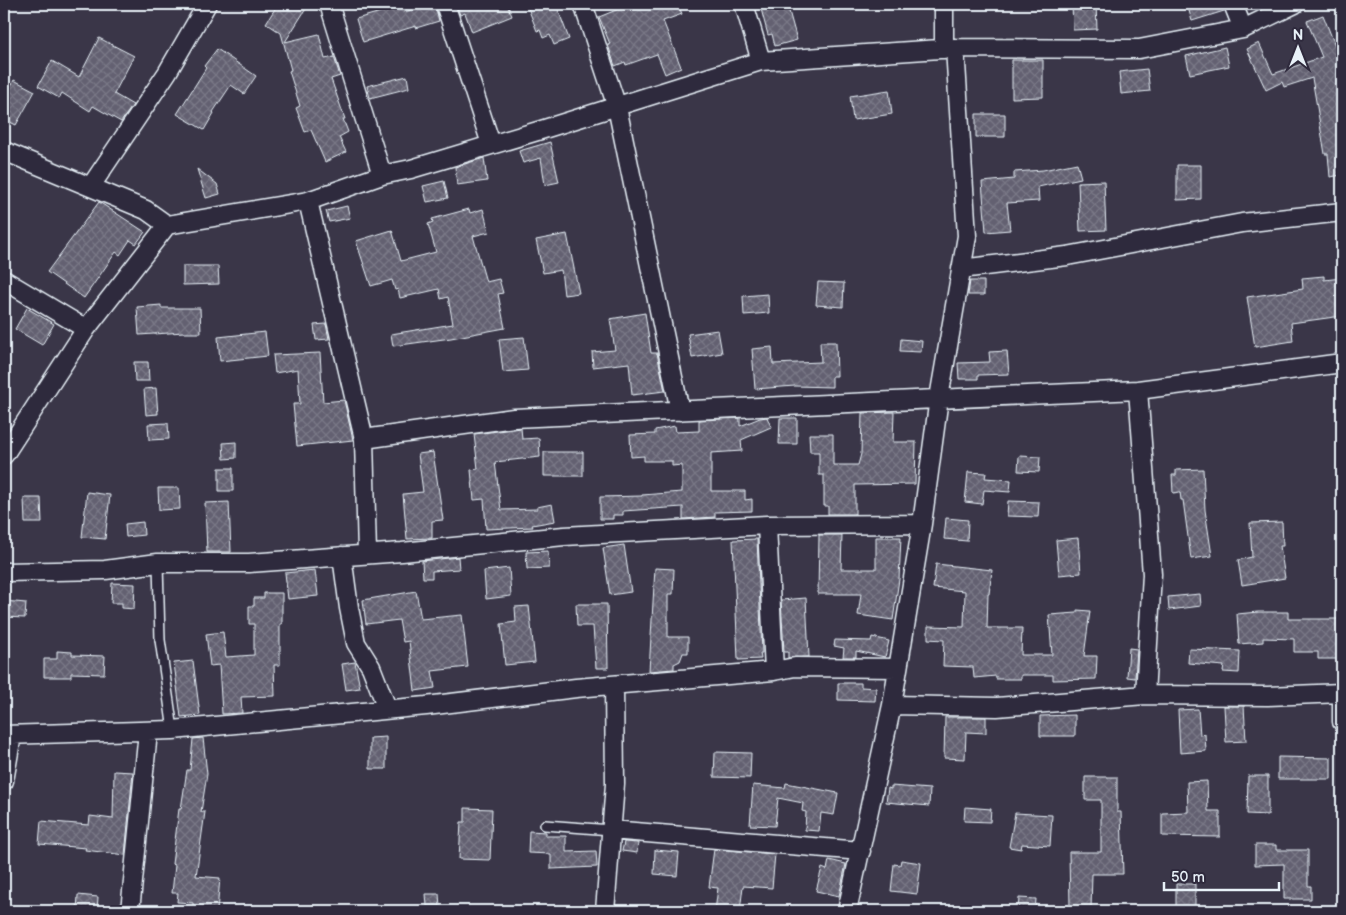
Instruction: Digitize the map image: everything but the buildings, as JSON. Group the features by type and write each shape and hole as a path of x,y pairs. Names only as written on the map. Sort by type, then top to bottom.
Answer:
{"street":[{"path":"91,186 167,73 207,4"},
{"path":"329,4 382,175"},
{"path":"444,4 491,144"},
{"path":"583,4 617,106 680,411"},
{"path":"744,4 761,61"},
{"path":"847,911 892,705 922,524 939,398 967,236 944,4"},
{"path":"1234,4 1243,28"},
{"path":"4,455 86,329 167,225 308,201 382,175 411,169 761,61 949,49 1139,49 1243,28 1294,4"},
{"path":"4,152 146,210 167,225"},
{"path":"308,201 364,439 367,554"},
{"path":"961,269 1068,256 1242,223 1342,212"},
{"path":"4,280 86,329"},
{"path":"364,439 514,418 1138,390 1342,363"},
{"path":"1138,390 1152,574 1145,696"},
{"path":"4,572 105,570 158,564 249,564 402,552 564,536 767,526 922,524"},
{"path":"767,526 774,671"},
{"path":"342,556 356,643 371,667 387,708"},
{"path":"4,781 8,735 172,730 387,708 426,706 576,688 774,671 795,667 898,668"},
{"path":"605,911 615,784 614,685"},
{"path":"892,705 997,707 1145,696 1268,696 1342,693 1342,722"},
{"path":"130,911 148,732"},
{"path":"611,830 861,851"}],"lane":[{"path":"158,564 160,640 172,730"},
{"path":"544,825 611,830"}]}
